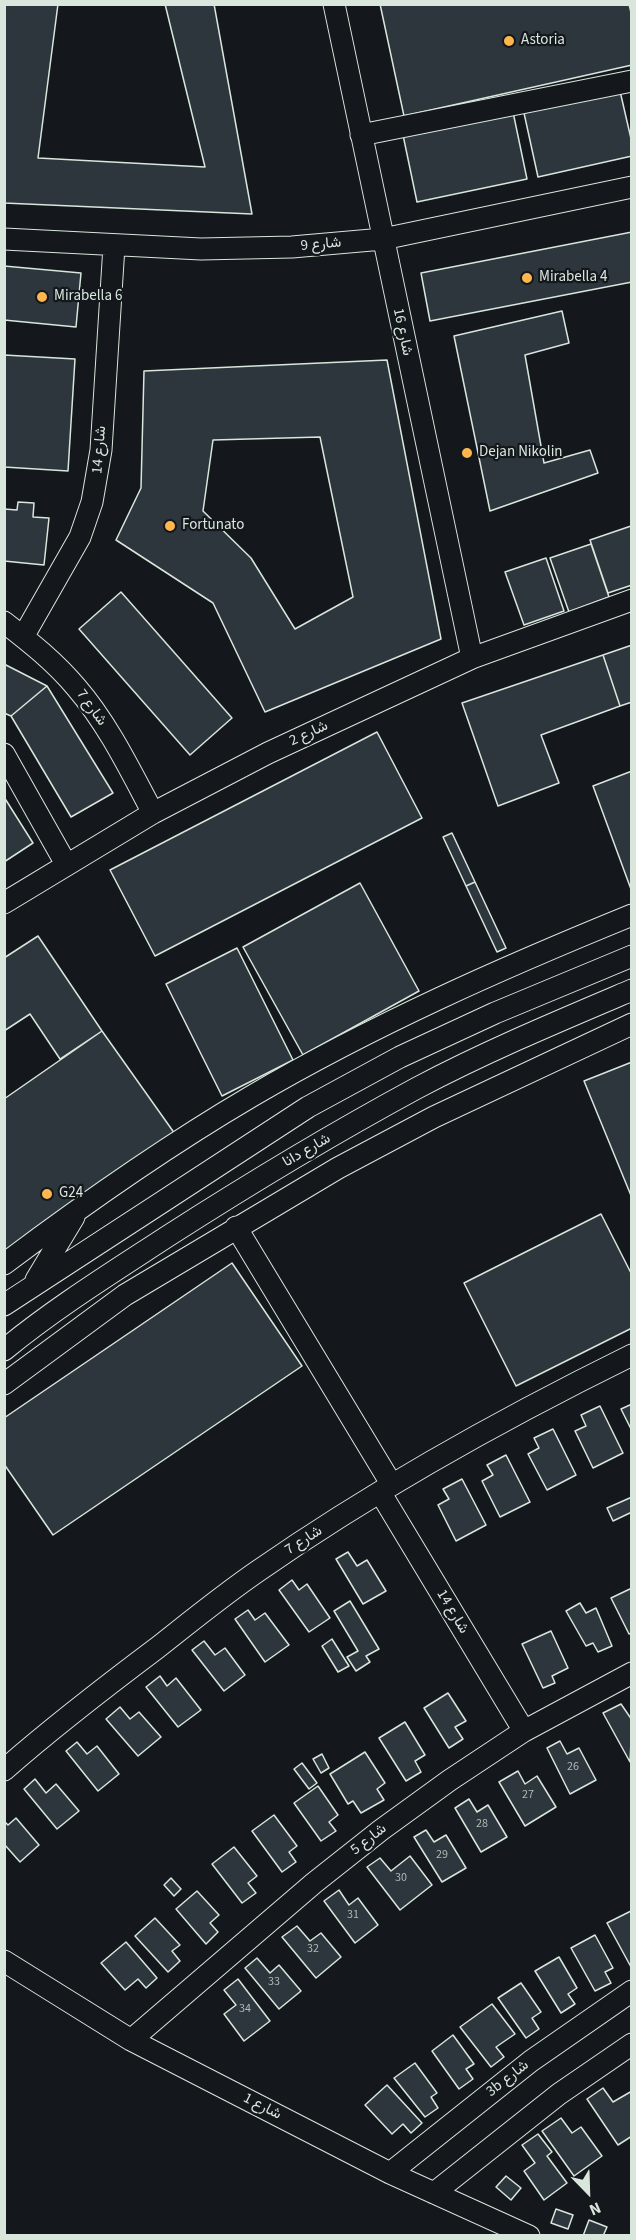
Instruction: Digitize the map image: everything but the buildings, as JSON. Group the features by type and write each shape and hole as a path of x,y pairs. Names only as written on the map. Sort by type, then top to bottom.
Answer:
{"street":[{"name":"شارع 16","path":"334,4 472,658"},
{"path":"361,135 632,81"},
{"name":"شارع 9","path":"4,239 201,249 292,247 383,239 632,188"},
{"name":"شارع 14","path":"23,637 80,537 92,502 101,450 114,246"},
{"name":"شارع 2","path":"4,903 153,813 268,753 472,658 632,600"},
{"name":"شارع 7","path":"4,622 51,660 77,687 99,717 153,813"},
{"path":"4,754 66,864"},
{"path":"4,1264 79,1209 176,1143 252,1096 317,1060 461,987 632,915"},
{"path":"4,1305 308,1107 432,1042 632,956"},
{"name":"شارع دانا","path":"4,1350 114,1271 321,1142 450,1072 513,1041 632,990"},
{"path":"4,1384 124,1295 338,1168 434,1117 632,1024"},
{"path":"34,1284 79,1209"},
{"name":"شارع 14","path":"236,1227 524,1731"},
{"name":"شارع 7","path":"4,1770 110,1683 257,1571 469,1439 632,1355"},
{"name":"شارع 5","path":"131,2040 314,1883 381,1830 450,1780 524,1731 632,1673"},
{"name":"شارع 1","path":"4,1961 131,2040 390,2173 529,2235"},
{"name":"3b شارع","path":"390,2173 531,2061 632,1991"},
{"path":"435,2193 559,2094 632,2044"}],"place":[{"name":"Astoria","path":"509,41"},
{"name":"Mirabella 4","path":"527,278"},
{"name":"Mirabella 6","path":"42,297"},
{"name":"Dejan Nikolin","path":"467,453"},
{"name":"Fortunato","path":"170,526"},
{"name":"G24","path":"47,1194"}]}
